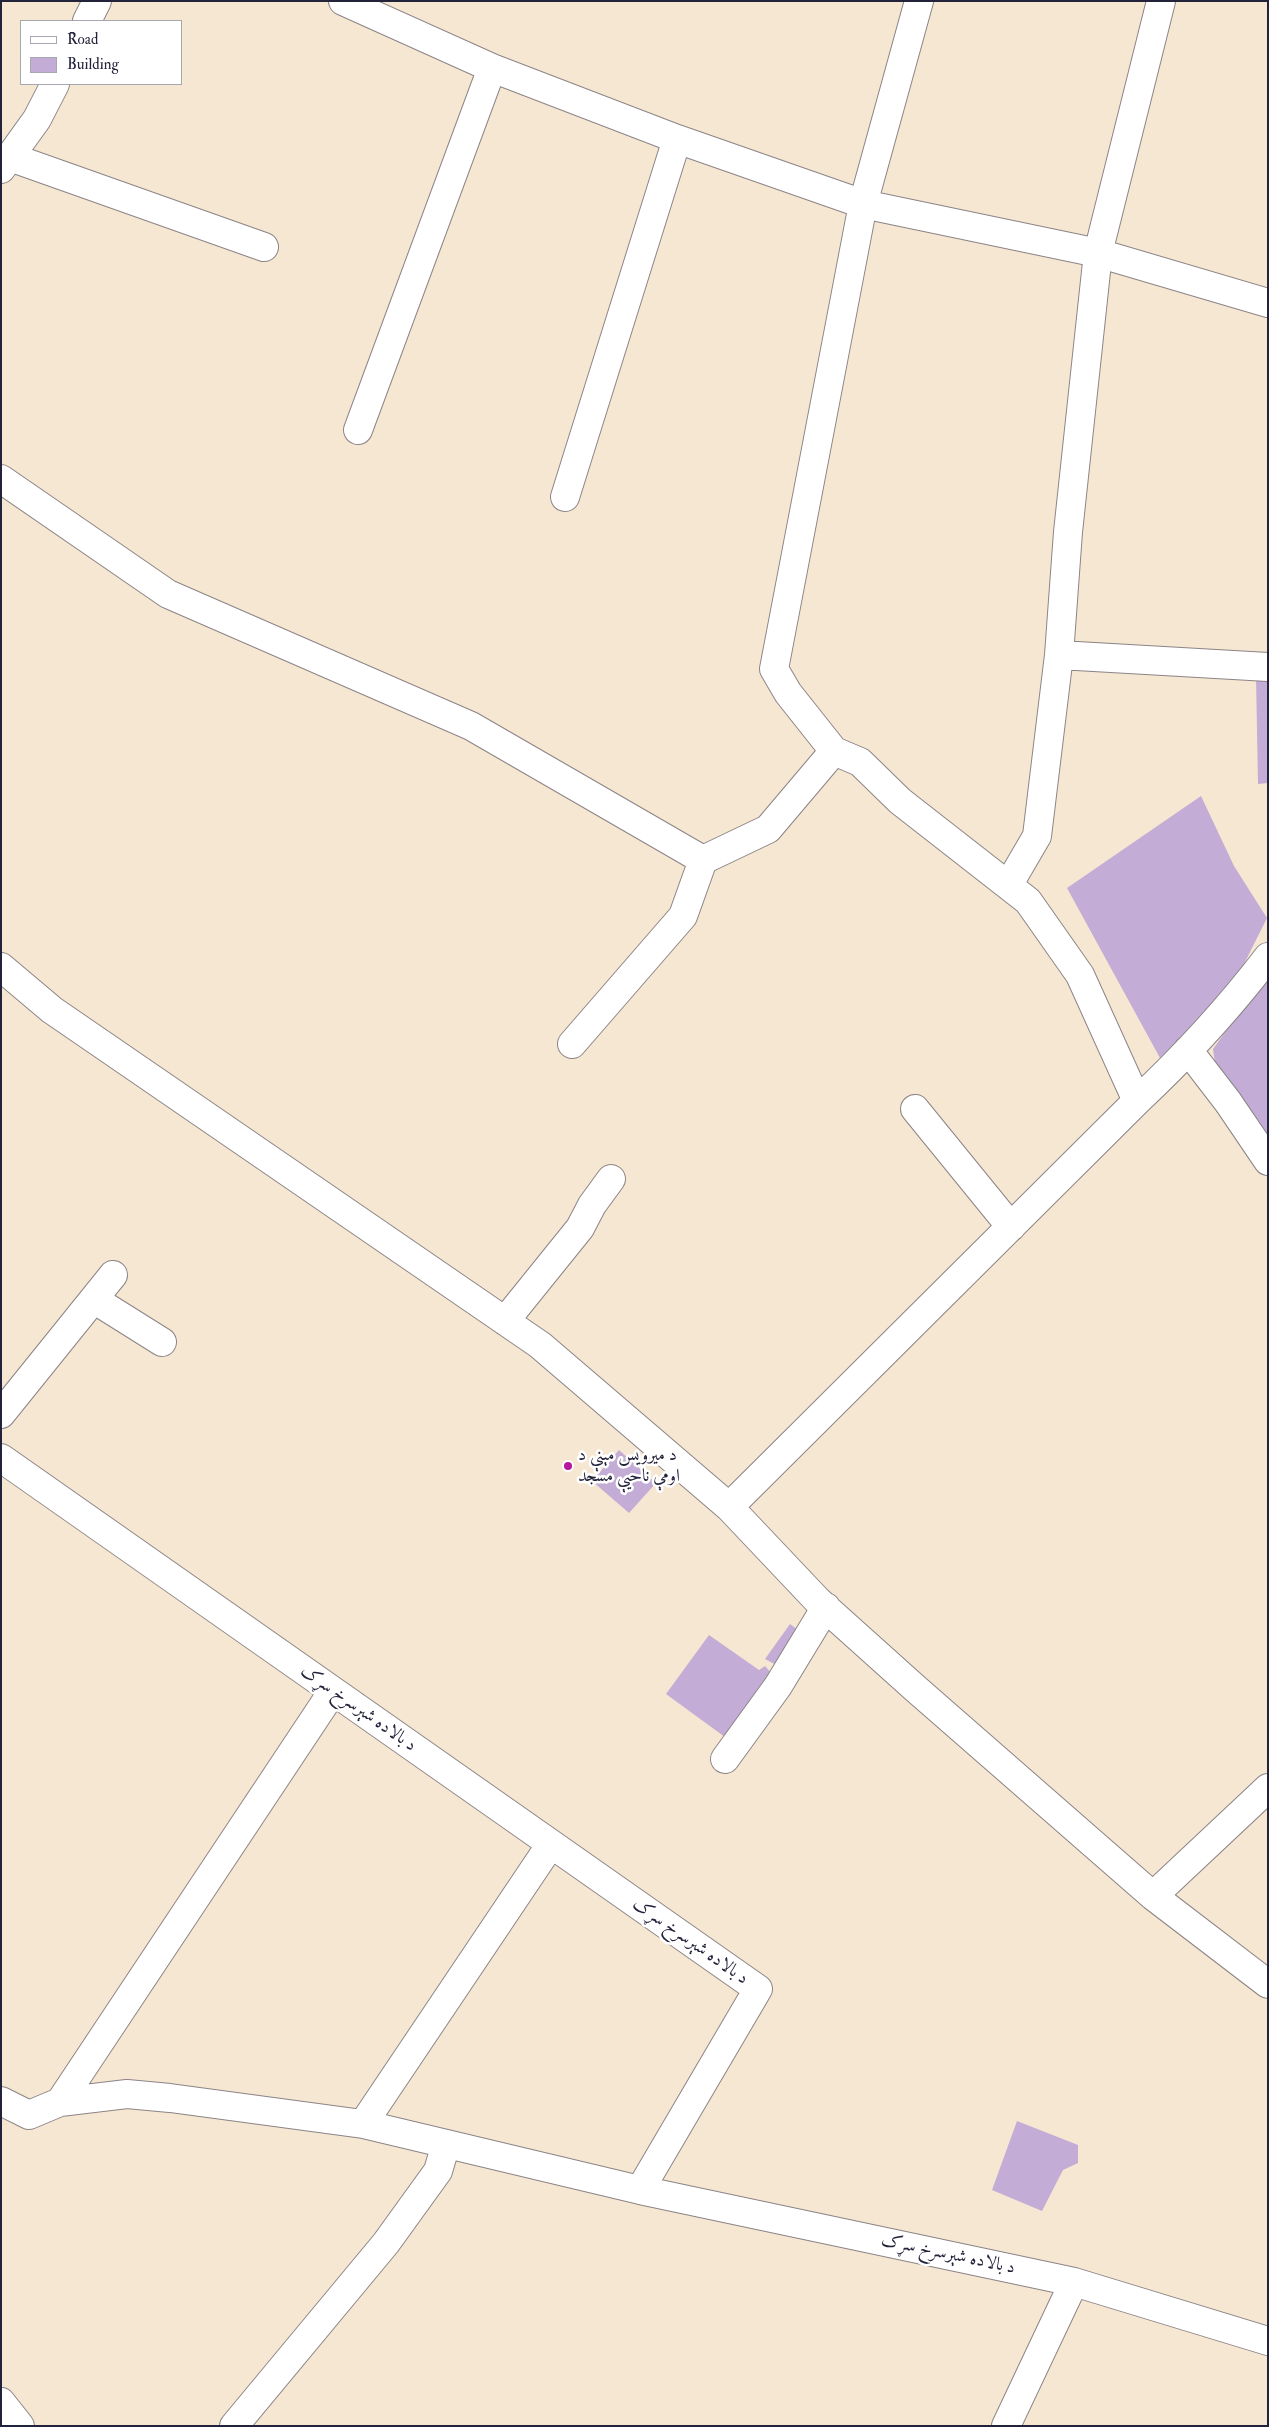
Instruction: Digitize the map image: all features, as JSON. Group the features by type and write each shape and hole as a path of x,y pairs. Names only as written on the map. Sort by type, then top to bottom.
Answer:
{"street":[{"path":"88,20 97,1"},
{"path":"343,1 492,68 677,139 863,204 1098,253 1268,303"},
{"path":"919,1 863,204 774,668 788,693 834,750 860,762 900,801 1009,884 1028,901 1080,975 1137,1102"},
{"path":"1009,884 1037,836 1059,655 1068,532 1098,253 1161,1"},
{"path":"358,430 492,68"},
{"path":"54,85 37,119 6,163 264,246"},
{"path":"564,497 677,139"},
{"path":"1,479 168,594 471,726 704,860"},
{"path":"1059,655 1268,666"},
{"path":"572,1044 683,916 704,860 768,829 834,750"},
{"path":"729,1507 1188,1050 1268,957"},
{"path":"1,967 52,1010 505,1320 540,1346 729,1507 826,1607 916,1689 1153,1896 1268,1984"},
{"path":"1188,1050 1228,1102 1268,1161"},
{"path":"915,1109 1011,1227"},
{"path":"505,1320 580,1228 592,1205 611,1179"},
{"path":"1,1414 36,1369 95,1300 113,1275"},
{"path":"95,1300 162,1342"},
{"name":"د بالاده شېرسرخ سړک","path":"1,1458 758,1990 640,2190 1074,2282 1268,2341"},
{"path":"725,1759 778,1686 826,1607"},
{"path":"60,2102 332,1692"},
{"path":"1153,1896 1268,1788"},
{"path":"363,2124 551,1844"},
{"path":"1,2101 29,2115 60,2102 126,2094 363,2124 640,2190"},
{"path":"234,2426 386,2244 438,2171 446,2144"},
{"path":"1006,2426 1074,2282"},
{"path":"1,2402 20,2426"}],"building":[{"path":"1268,676 1268,783 1258,784 1256,677"},
{"path":"1201,796 1234,866 1267,918 1243,966 1221,998 1160,1058 1067,888"},
{"path":"1268,972 1268,1142 1216,1070 1213,1049"},
{"path":"619,1450 656,1483 629,1513 592,1481"},
{"path":"790,1624 802,1633 780,1667 765,1659"},
{"path":"709,1635 759,1670 765,1666 773,1675 729,1740 666,1694"},
{"path":"1017,2121 1078,2145 1078,2163 1063,2170 1042,2211 992,2190"}],"place":[{"name":"د ميرویس مېنې د اومې ناحيې مسجد","path":"568,1466"}]}
